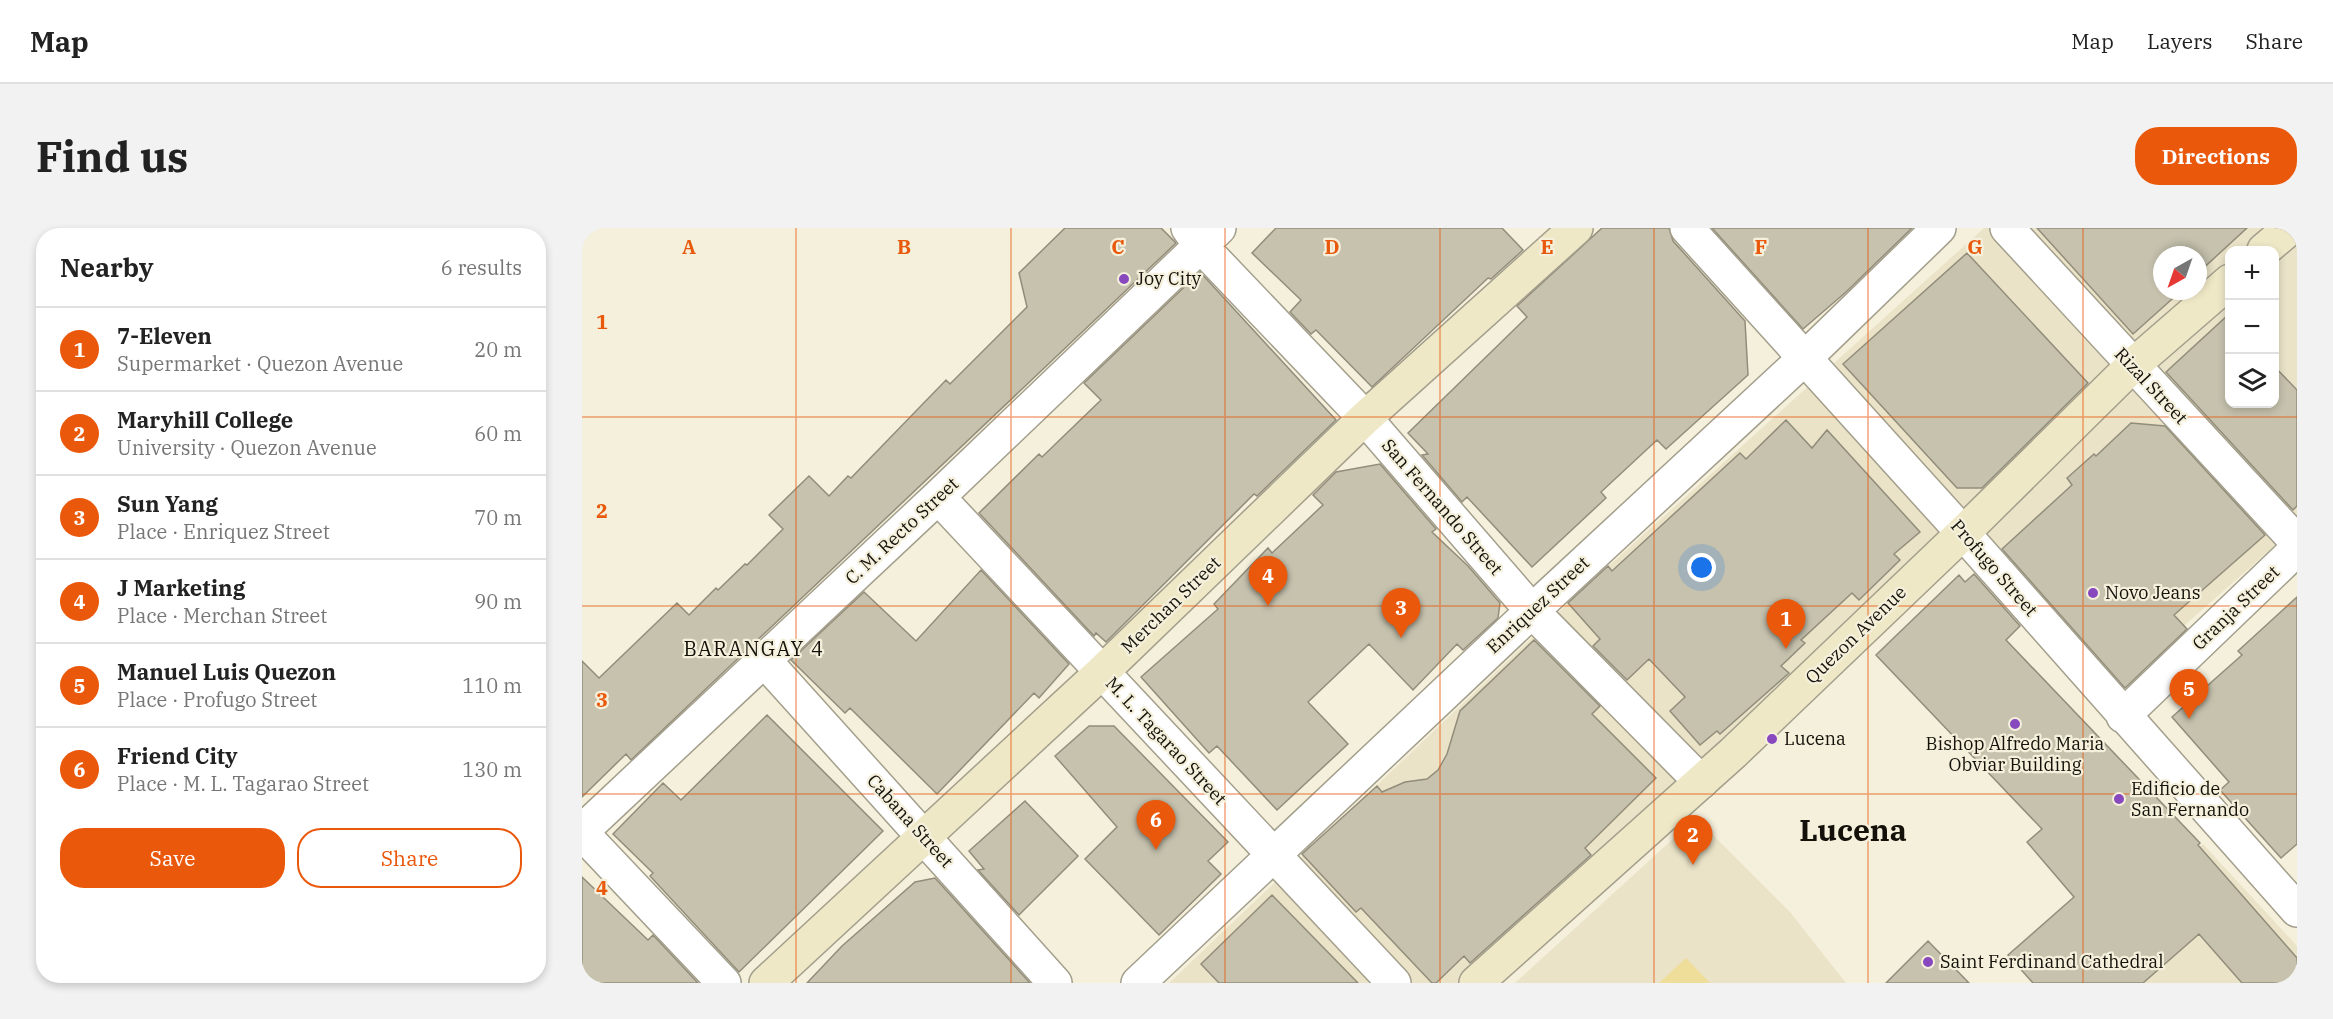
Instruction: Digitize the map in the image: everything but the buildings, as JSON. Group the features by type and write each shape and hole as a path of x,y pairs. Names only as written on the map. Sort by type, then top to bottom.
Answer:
{"main road":[{"name":"Merchan Street","path":"766,983 1102,672 1365,418 1576,228"},
{"path":"2269,246 2290,228"},
{"name":"Quezon Avenue","path":"1476,983 1701,782 1964,533 2132,366 2225,284"}],"street":[{"name":"Profugo Street","path":"1687,228 1964,533 2123,716 2292,894"},
{"name":"Enriquez Street","path":"1138,983 1532,611 1806,357 1939,228"},
{"name":"Rizal Street","path":"2007,228 2132,366 2297,542"},
{"name":"San Fernando Street","path":"1202,234 1532,611 1701,782"},
{"name":"C. M. Recto Street","path":"582,832 938,497 1202,234"},
{"name":"M. L. Tagarao Street","path":"938,497 1273,857 1394,983"},
{"name":"Granja Street","path":"2123,716 2297,549"},
{"name":"Cabana Street","path":"764,660 1055,983"},
{"path":"582,832 724,983"}],"shaded area":[{"path":"1984,228 2297,228 2297,526 2118,684 1969,515 1473,983 1169,983 1581,591"},
{"path":"1696,818 1790,912 1846,983 1515,983"},
{"path":"2203,844 2297,946 2297,983 2043,983"},
{"path":"1686,958 1710,983 1659,983"}],"place":[{"name":"Joy City","path":"1124,279"},
{"name":"Novo Jeans","path":"2093,593"},
{"name":"J Marketing","path":"1268,606"},
{"name":"Sun Yang","path":"1401,638"},
{"name":"7-Eleven","path":"1786,649"},
{"name":"Manuel Luis Quezon","path":"2189,719"},
{"name":"Bishop Alfredo Maria Obviar Building","path":"2015,724"},
{"name":"Lucena","path":"1772,739"},
{"name":"Edificio de San Fernando","path":"2119,799"},
{"name":"Friend City","path":"1156,850"},
{"name":"Maryhill College","path":"1693,865"},
{"name":"Saint Ferdinand Cathedral","path":"1928,962"}],"district":[{"name":"BARANGAY 4","path":"754,649"},
{"name":"Lucena","path":"1853,831"}]}
